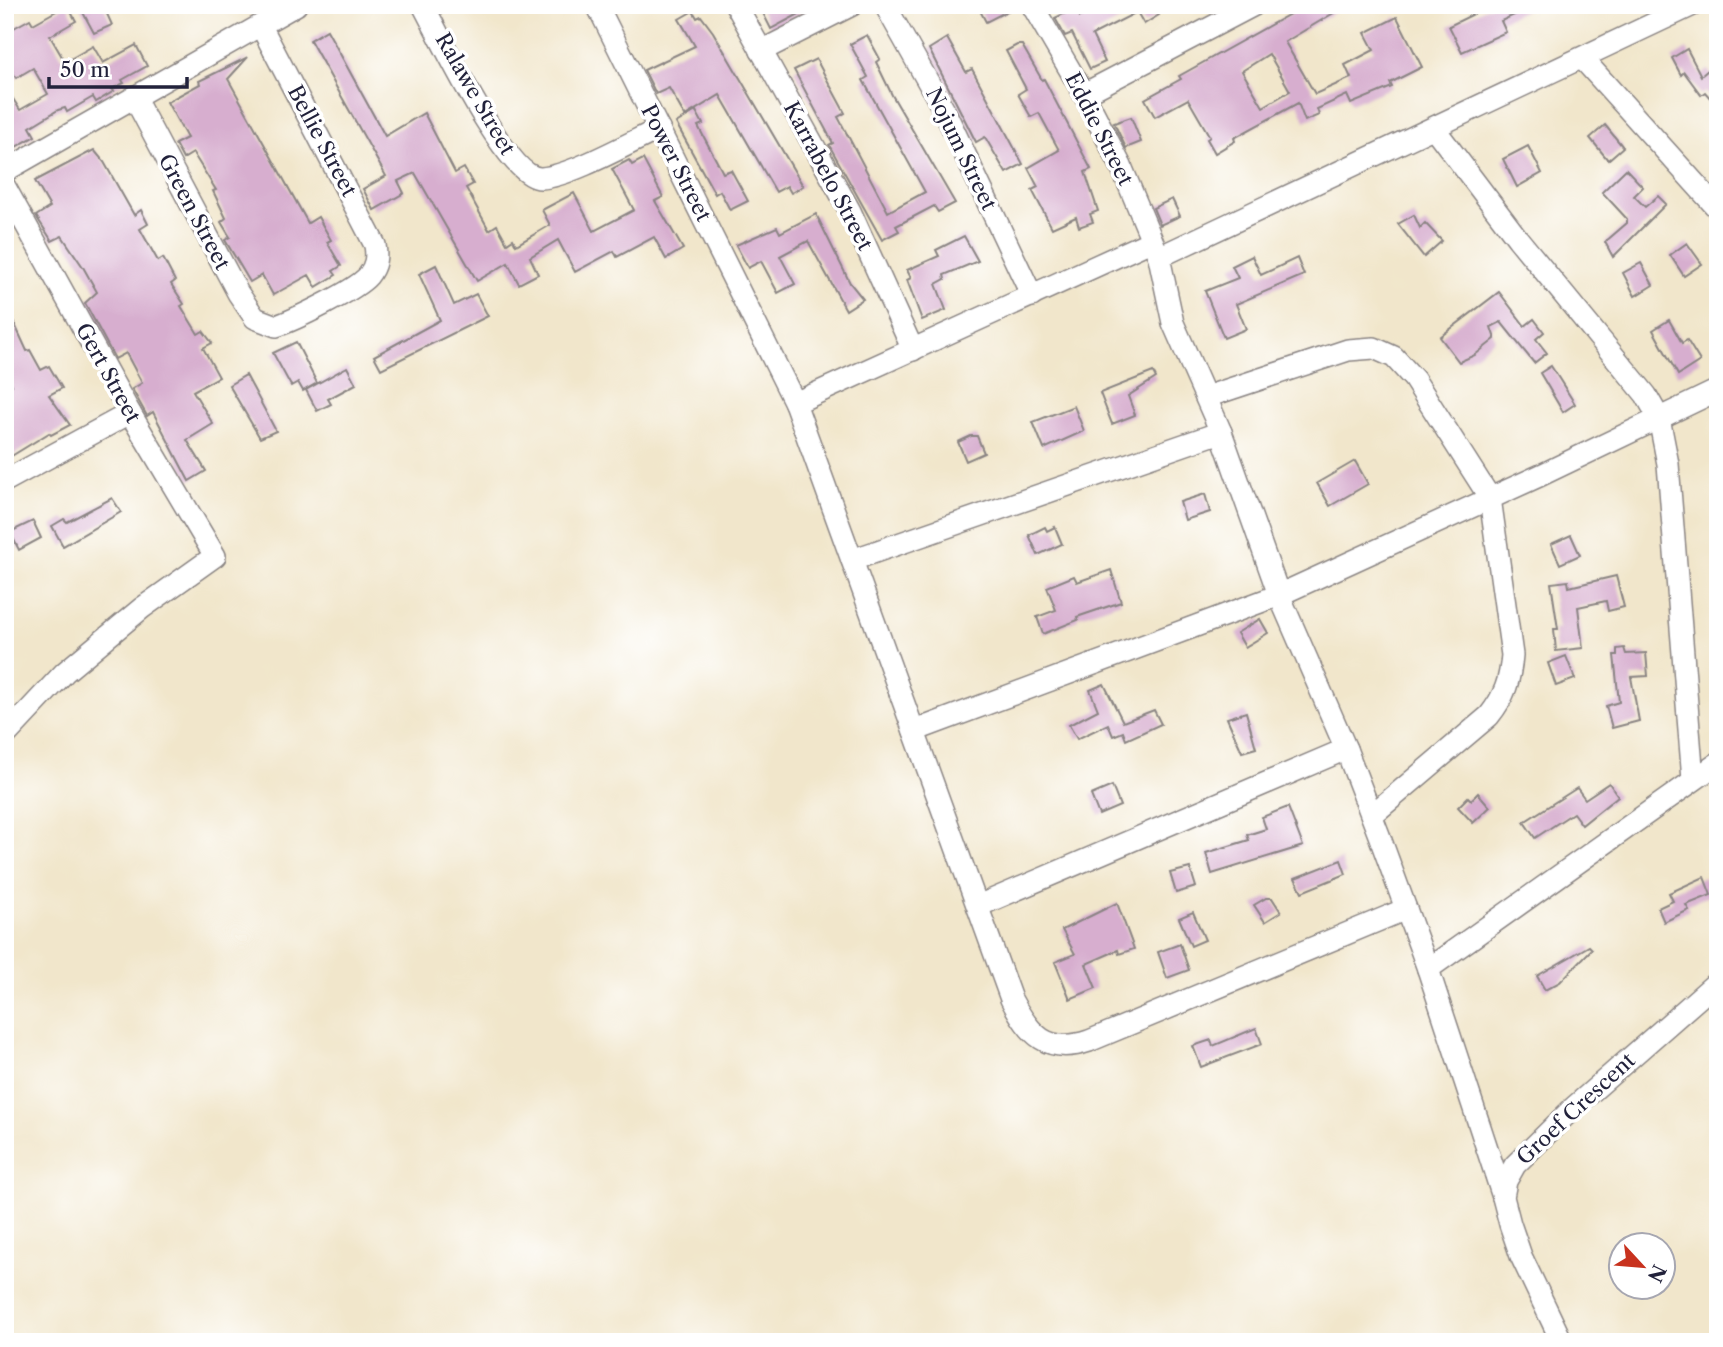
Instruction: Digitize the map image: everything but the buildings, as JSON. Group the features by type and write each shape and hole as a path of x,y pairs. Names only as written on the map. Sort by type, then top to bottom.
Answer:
{"street":[{"path":"5,171 296,5"},
{"name":"Ralawe Street","path":"423,5 502,147 520,168 534,177 559,174 659,130"},
{"name":"Power Street","path":"597,5 795,403 1011,999 1023,1022 1039,1038 1056,1046 1070,1047 1406,909"},
{"name":"Karrabelo Street","path":"736,5 850,212 913,350"},
{"path":"761,51 852,5"},
{"name":"Nojum Street","path":"885,5 945,112 1032,296"},
{"name":"Eddie Street","path":"1032,5 1084,94 1121,166 1155,249 1173,323 1221,432 1279,595 1372,815 1428,970 1503,1197"},
{"path":"1084,94 1254,5"},
{"path":"795,403 1032,296 1155,249 1434,128 1693,5"},
{"name":"Bellie Street","path":"261,26 351,195 375,245 377,258 366,278 350,288 285,323 276,326 261,322"},
{"path":"1582,58 1718,209"},
{"name":"Green Street","path":"134,97 237,293 261,322"},
{"path":"1434,128 1525,248 1630,375 1659,418 1668,464 1693,780"},
{"name":"Gert Street","path":"5,187 130,413 215,556 142,608 65,672 5,736"},
{"path":"1206,397 1348,351 1374,348 1394,357 1414,379 1490,498 1512,655 1511,678 1503,698 1489,716 1372,815"},
{"path":"914,732 1279,595 1718,390"},
{"path":"5,481 130,413"},
{"path":"852,560 1221,432"},
{"path":"978,906 1346,749"},
{"path":"1428,970 1718,763"},
{"name":"Groef Crescent","path":"1503,1197 1506,1181 1515,1165 1572,1109 1718,981"},
{"path":"1503,1197 1521,1256 1562,1342"}]}
